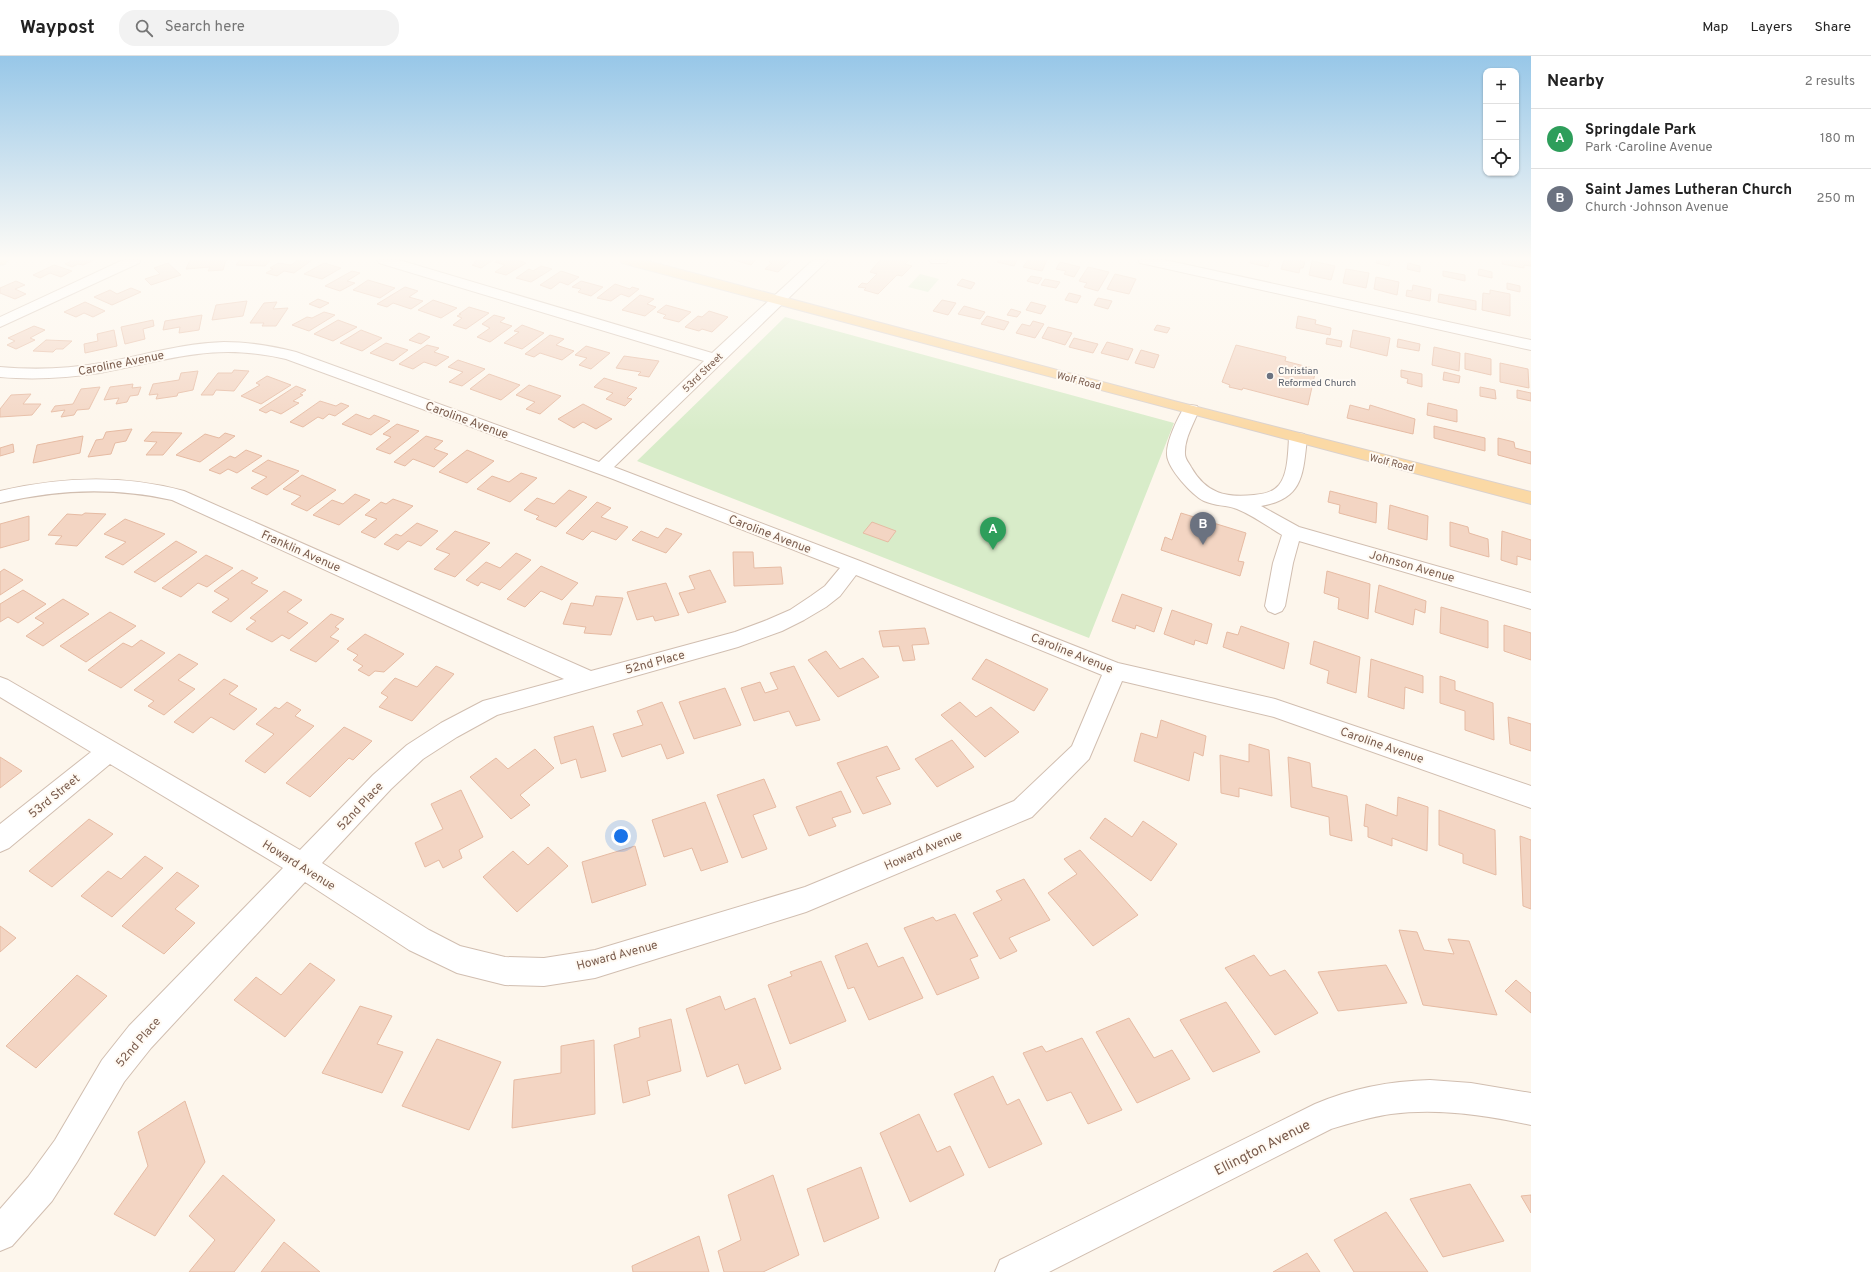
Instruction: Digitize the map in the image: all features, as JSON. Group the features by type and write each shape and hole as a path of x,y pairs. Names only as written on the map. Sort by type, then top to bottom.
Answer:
{"main road":[{"name":"Wolf Road","path":"841,317 1190,410 1531,498"}],"street":[{"path":"0,323 13,317"},
{"path":"574,317 715,359"},
{"name":"53rd Street","path":"602,469 760,317"},
{"path":"1403,317 1531,345"},
{"name":"Caroline Avenue","path":"0,372 45,374 77,372 178,351 214,347 265,348 291,355 602,469 853,566 1115,671 1275,708 1531,797"},
{"path":"1190,410 1181,433 1176,455 1187,478 1204,494 1223,502 1240,504 1265,500 1282,494 1290,481 1298,438"},
{"name":"Franklin Avenue","path":"0,497 41,488 82,484 119,484 151,488 177,495 588,680"},
{"name":"Johnson Avenue","path":"1240,504 1292,532 1531,601"},
{"path":"1275,606 1283,563 1292,532"},
{"name":"52nd Place","path":"0,1234 40,1189 66,1151 113,1071 140,1037 382,782 416,752 449,730 492,708 738,639 776,626 804,612 830,593 853,566"},
{"name":"Howard Avenue","path":"0,686 303,866 419,940 457,959 505,971 544,972 595,964 806,899 1022,809 1081,752 1115,671"},
{"name":"53rd Street","path":"0,840 108,751"},
{"name":"Ellington Avenue","path":"1012,1272 1326,1115 1371,1102 1421,1095 1481,1099 1531,1109"}],"green space":[{"path":"785,317 1174,423 1089,638 637,461"}],"building":[{"path":"191,317 202,317 199,330 179,333 180,327 163,330 165,321"},
{"path":"213,317 237,317 212,320"},
{"path":"254,317 282,317 276,326 262,326 264,323 250,323"},
{"path":"307,317 332,317 309,331 292,325"},
{"path":"459,317 484,317 466,329 453,325 462,318"},
{"path":"492,317 500,317 505,318 500,322 512,326 490,342 477,337 490,328 482,324"},
{"path":"664,317 685,317 679,322 663,318"},
{"path":"697,317 728,317 712,332 702,329 699,331 685,327"},
{"path":"970,317 982,317 980,319"},
{"path":"986,317 1009,322 1004,330 981,324"},
{"path":"1298,317 1301,317 1316,320 1315,324 1331,328 1330,335 1296,328"},
{"path":"153,320 154,326 143,329 145,339 125,344 121,327"},
{"path":"338,320 357,327 333,341 314,334"},
{"path":"1033,321 1044,324 1035,338 1016,333 1022,324 1030,326"},
{"path":"522,325 544,333 522,349 504,343 519,332 514,331"},
{"path":"1157,325 1170,328 1167,333 1154,330"},
{"path":"34,326 45,330 30,338 35,340 16,349 7,345 15,341 8,338"},
{"path":"1048,327 1072,333 1065,345 1042,338"},
{"path":"114,330 117,346 85,353 84,344 98,341 97,334"},
{"path":"361,330 382,338 362,351 340,343"},
{"path":"1353,330 1390,338 1387,356 1350,347"},
{"path":"419,333 430,337 421,344 409,340"},
{"path":"550,335 564,339 556,345 574,351 562,360 540,353 534,357 525,354"},
{"path":"1074,338 1098,344 1093,353 1069,347"},
{"path":"1327,338 1342,341 1341,347 1326,344"},
{"path":"1398,339 1420,344 1419,351 1397,347"},
{"path":"46,340 72,341 63,349 56,349 53,352 33,351"},
{"path":"1107,342 1133,349 1128,360 1101,353"},
{"path":"386,343 408,350 393,361 370,353"},
{"path":"427,345 439,348 434,352 449,357 436,366 424,362 413,369 399,364"},
{"name":"Christian Reformed Church","path":"1236,345 1286,357 1285,361 1316,369 1308,405 1243,388 1242,390 1229,387 1230,385 1222,382"},
{"path":"586,346 610,353 591,369 579,365 587,358 575,355"},
{"path":"1434,347 1460,353 1459,371 1432,365"},
{"path":"1141,350 1159,355 1154,368 1135,363"},
{"path":"1465,353 1491,359 1491,375 1465,369"},
{"path":"624,356 659,361 649,377 638,375 641,372 616,368"},
{"path":"458,360 485,369 462,386 449,382 463,372 448,367"},
{"path":"1500,363 1528,369 1529,388 1500,382"},
{"path":"234,370 249,371 234,391 216,390 213,395 201,395 218,373 232,373"},
{"path":"1401,370 1422,374 1422,387 1407,383 1408,379 1401,377"},
{"path":"198,371 193,390 178,393 177,396 156,399 158,394 149,395 153,384 179,380 181,373"},
{"path":"1444,372 1460,376 1459,383 1443,380"},
{"path":"489,374 520,385 501,400 470,389"},
{"path":"267,376 291,385 261,404 241,396 260,385 256,383"},
{"path":"604,378 637,388 627,398 632,399 625,406 606,399 613,393 594,387"},
{"path":"133,384 132,388 141,387 138,395 130,396 127,402 116,404 119,398 104,400 110,387"},
{"path":"529,385 561,396 540,414 526,409 535,402 516,395"},
{"path":"296,386 306,390 300,394 303,395 293,401 299,403 281,414 271,410 266,413 259,410"},
{"path":"100,387 89,409 77,410 74,415 61,417 65,410 51,412 55,406 73,404 81,389"},
{"path":"1480,387 1495,390 1496,399 1480,396"},
{"path":"1517,390 1531,393 1531,401 1517,398"},
{"path":"31,394 23,404 41,404 32,415 0,417 0,409 11,395"},
{"path":"320,401 336,406 341,403 349,406 335,416 329,414 323,419 318,417 303,427 290,422"},
{"path":"1428,403 1457,410 1457,422 1427,415"},
{"path":"583,404 612,419 596,429 583,422 574,428 558,419"},
{"path":"1350,405 1369,410 1370,405 1415,419 1413,434 1347,418"},
{"path":"356,414 369,419 374,415 390,421 371,435 342,424"},
{"path":"397,424 419,431 390,454 376,449 391,437 383,434"},
{"path":"1434,426 1485,438 1485,451 1434,438"},
{"path":"132,429 126,441 115,443 111,454 88,457 96,440 103,439 106,432"},
{"path":"152,432 182,433 163,455 146,455 157,442 144,441"},
{"path":"225,433 235,436 200,462 176,455 205,434 219,438"},
{"path":"83,436 80,453 33,463 37,445"},
{"path":"426,436 443,441 434,449 448,454 434,467 413,459 405,466 394,462"},
{"path":"1498,438 1514,442 1515,448 1531,452 1531,464 1498,455"},
{"path":"13,444 14,452 0,456 0,448"},
{"path":"246,450 262,456 237,473 228,469 220,474 209,470 230,456 235,458"},
{"path":"467,450 494,461 467,483 439,472"},
{"path":"268,460 299,471 267,495 251,488 267,477 252,471"},
{"path":"521,473 537,478 510,502 477,489 492,476 509,482"},
{"path":"302,475 336,490 307,511 291,504 301,496 283,489"},
{"path":"569,490 587,497 556,527 536,519 539,516 524,510 537,498 554,504"},
{"path":"1330,491 1377,503 1376,523 1339,513 1340,505 1328,502"},
{"path":"355,494 370,500 339,525 313,515 332,500 343,504"},
{"path":"393,499 413,506 375,538 361,532 377,519 365,515 381,502 386,504"},
{"path":"597,502 611,508 601,517 628,527 616,540 592,531 583,540 566,533"},
{"path":"1390,505 1428,516 1427,540 1388,529"},
{"path":"85,513 106,514 77,546 55,544 62,536 48,535 67,514 82,515"},
{"path":"1181,513 1246,533 1238,561 1244,562 1240,576 1161,550 1165,537 1172,540"},
{"path":"29,516 29,540 0,548 0,524"},
{"path":"125,519 165,534 123,565 105,557 126,542 104,534"},
{"path":"872,522 896,531 888,542 863,533"},
{"path":"1450,522 1468,527 1469,533 1488,539 1489,557 1450,546"},
{"path":"417,523 438,531 421,546 408,541 398,550 384,544 396,534 401,536"},
{"path":"666,528 682,534 666,553 632,540 641,531 658,538"},
{"path":"455,531 490,543 455,577 434,569 450,554 436,549"},
{"path":"1502,531 1531,540 1531,560 1517,556 1517,565 1501,560"},
{"path":"176,541 197,552 155,582 134,572"},
{"path":"733,552 753,552 754,568 781,567 783,584 734,586"},
{"path":"516,553 531,560 500,590 481,582 478,586 466,580 486,562 500,568"},
{"path":"206,555 233,568 207,587 198,583 181,597 162,588"},
{"path":"541,566 578,583 562,600 541,591 525,607 507,599"},
{"path":"4,569 23,580 0,595 0,572"},
{"path":"242,570 258,578 251,583 268,591 231,622 212,612 229,599 214,591"},
{"path":"710,570 726,602 688,613 679,593 695,589 689,576"},
{"path":"1327,571 1370,584 1368,619 1338,609 1339,598 1324,593"},
{"path":"666,583 679,615 655,621 653,616 637,620 627,592"},
{"path":"1379,585 1426,601 1425,613 1415,609 1413,625 1375,612"},
{"path":"23,590 46,604 18,623 8,617 0,622 0,604"},
{"path":"284,591 302,600 287,612 308,623 289,639 282,635 272,642 246,629 256,621 250,618"},
{"path":"1122,594 1162,608 1154,632 1136,625 1135,629 1112,621"},
{"path":"596,596 623,598 611,635 584,633 586,627 563,624 571,603 593,606"},
{"path":"63,599 89,614 43,646 26,636 44,623 35,618"},
{"path":"1441,607 1488,621 1488,648 1440,633"},
{"path":"1172,610 1212,624 1207,644 1195,640 1194,645 1164,634"},
{"path":"110,612 136,626 86,662 60,646"},
{"path":"331,614 344,619 335,627 339,629 330,637 339,641 316,662 290,650"},
{"path":"1504,625 1531,633 1531,660 1504,651"},
{"path":"1241,626 1289,643 1284,669 1223,647 1227,632 1238,635"},
{"path":"925,628 929,644 912,645 915,660 903,661 899,646 883,647 879,631"},
{"path":"365,634 404,654 384,672 375,671 369,676 358,670 363,666 353,660 358,655 347,649"},
{"path":"141,640 165,653 121,688 88,670 123,643 132,647"},
{"path":"1314,641 1360,657 1356,693 1327,683 1329,671 1310,664"},
{"path":"826,651 840,669 863,658 879,677 838,697 808,660"},
{"path":"179,654 198,664 178,680 195,689 164,715 148,706 154,701 134,690"},
{"path":"986,659 1048,689 1034,711 972,679"},
{"path":"1371,659 1423,676 1423,693 1405,687 1404,709 1368,697"},
{"path":"436,666 454,674 412,721 379,707 388,697 381,693 395,678 417,687"},
{"path":"794,666 820,720 796,726 789,711 754,721 741,688 760,682 765,693 778,689 770,673"},
{"path":"1440,676 1455,681 1455,690 1493,703 1494,740 1465,730 1465,711 1440,703"},
{"path":"224,679 238,686 229,694 257,709 234,730 211,717 193,733 174,722"},
{"path":"725,688 741,725 694,739 679,702"},
{"path":"287,702 301,710 295,716 314,726 265,773 245,761 274,734 256,724 275,707 279,709"},
{"path":"662,702 684,753 667,759 661,744 622,757 613,734 643,725 637,711"},
{"path":"960,702 976,717 991,707 1019,732 985,757 941,715"},
{"path":"1508,717 1531,724 1531,751 1510,744"},
{"path":"1161,720 1206,736 1203,756 1194,752 1189,781 1134,761 1141,733 1157,738"},
{"path":"593,726 606,771 581,778 576,759 561,764 554,737"},
{"path":"344,727 372,741 353,760 349,758 310,797 286,783"},
{"path":"952,740 974,767 937,787 915,759"},
{"path":"1249,744 1269,750 1272,796 1239,788 1239,797 1221,793 1220,755 1249,762"},
{"path":"887,746 900,769 876,777 891,804 863,814 837,763"},
{"path":"535,749 554,768 520,795 530,805 511,819 470,777 496,758 508,769"},
{"path":"0,757 22,771 0,788"},
{"path":"1288,757 1310,763 1312,787 1347,796 1352,841 1330,835 1329,817 1291,807"},
{"path":"764,779 776,807 753,815 767,849 742,858 717,795"},
{"path":"461,790 483,837 459,850 462,858 443,868 439,860 425,867 415,843 443,829 431,804"},
{"path":"841,791 851,812 832,818 836,826 809,836 796,807"},
{"path":"1398,797 1428,807 1427,851 1392,838 1392,846 1368,837 1368,827 1364,826 1366,804 1397,816"},
{"path":"705,802 728,862 701,871 692,848 664,857 652,820"},
{"path":"1439,810 1495,830 1496,875 1463,863 1463,854 1439,845"},
{"path":"1105,818 1132,837 1143,821 1177,844 1151,881 1090,838"},
{"path":"89,819 113,834 52,887 29,871"},
{"path":"1520,836 1531,840 1531,909 1523,906"},
{"path":"635,846 646,885 592,903 582,862"},
{"path":"548,847 568,866 517,912 483,877 513,851 528,865"},
{"path":"1080,850 1138,915 1093,946 1048,893 1077,874 1064,859"},
{"path":"145,856 163,868 112,917 81,896 108,871 121,879"},
{"path":"177,872 199,886 175,909 195,923 164,954 122,926"},
{"path":"1024,879 1050,920 1009,938 1017,951 1000,959 973,913 1002,900 996,891"},
{"path":"955,914 978,956 970,959 979,978 937,995 904,928 933,917 936,921"},
{"path":"0,926 16,938 0,952"},
{"path":"1399,930 1417,932 1424,950 1454,954 1448,939 1469,941 1497,1015 1423,1005"},
{"path":"867,943 878,967 903,957 923,998 869,1020 854,987 848,989 835,956"},
{"path":"1254,955 1270,976 1285,970 1318,1013 1275,1035 1225,968"},
{"path":"821,961 846,1021 790,1044 768,985 792,976 790,972"},
{"path":"310,963 335,980 285,1037 234,1000 256,977 281,995"},
{"path":"1386,965 1407,1003 1338,1011 1318,972"},
{"path":"77,975 107,996 36,1068 6,1046"},
{"path":"1516,980 1531,993 1531,1013 1505,991"},
{"path":"720,996 725,1010 755,998 781,1069 745,1084 738,1064 707,1077 686,1009"},
{"path":"1226,1002 1260,1052 1213,1072 1180,1020"},
{"path":"360,1006 392,1016 377,1044 403,1052 382,1093 322,1073"},
{"path":"1129,1018 1154,1058 1172,1050 1190,1079 1137,1103 1096,1032"},
{"path":"671,1019 681,1071 647,1081 650,1095 623,1103 614,1045 640,1037 639,1028"},
{"path":"1082,1038 1122,1110 1088,1124 1071,1092 1047,1101 1023,1053 1042,1046 1046,1052"},
{"path":"437,1039 501,1062 469,1130 402,1106"},
{"path":"594,1040 595,1114 512,1128 514,1080 561,1073 561,1046"},
{"path":"993,1076 1007,1105 1019,1099 1042,1144 989,1168 954,1094"},
{"path":"185,1101 205,1162 155,1236 114,1214 148,1166 138,1132"},
{"path":"919,1114 937,1152 950,1146 964,1175 910,1202 880,1133"},
{"path":"861,1167 879,1218 824,1242 807,1189"},
{"path":"223,1175 275,1220 234,1272 189,1272 215,1240 189,1216"},
{"path":"773,1175 799,1255 763,1272 724,1272 718,1251 741,1240 728,1195"},
{"path":"1470,1184 1504,1241 1443,1257 1410,1199"},
{"path":"1531,1195 1531,1213 1521,1196"},
{"path":"1386,1212 1428,1272 1354,1272 1334,1240"},
{"path":"699,1236 709,1272 633,1272 632,1266"},
{"path":"284,1242 320,1272 261,1272"},
{"path":"1307,1253 1320,1272 1273,1272"}],"place":[{"name":"Christian Reformed Church","path":"1270,376"},
{"name":"Saint James Lutheran Church","path":"1203,545"},
{"name":"Springdale Park","path":"993,550"}]}
